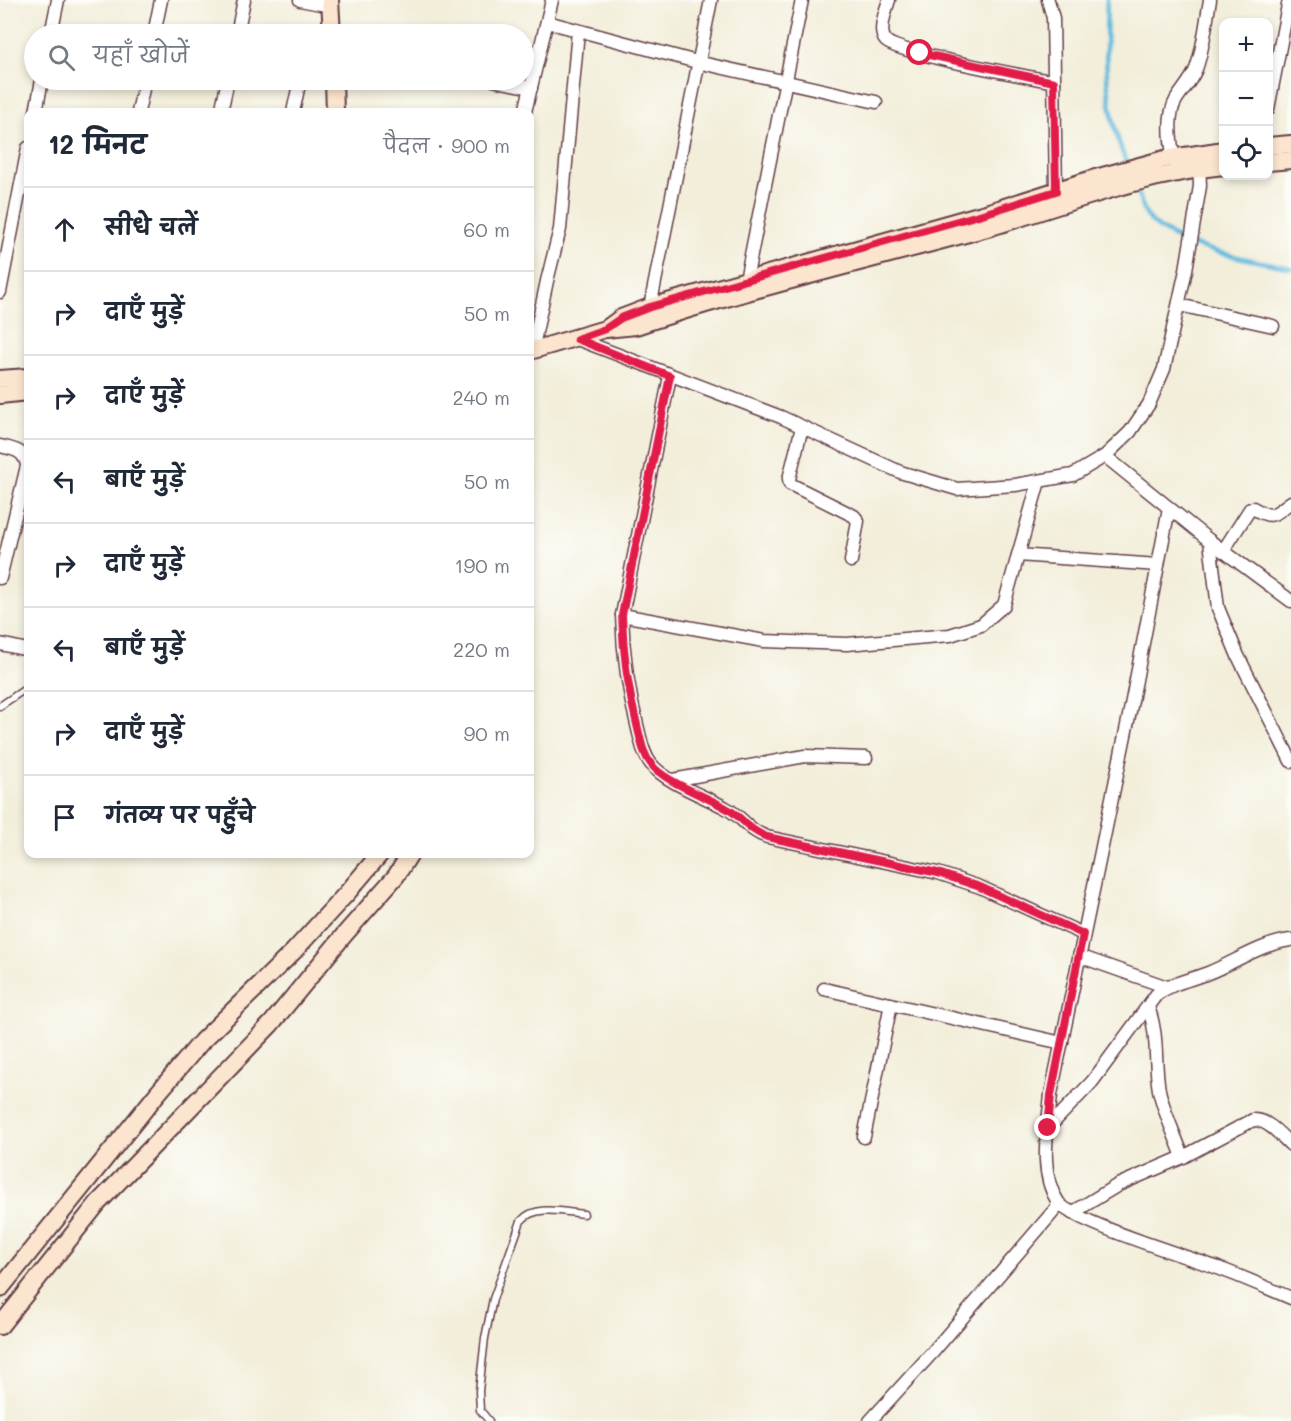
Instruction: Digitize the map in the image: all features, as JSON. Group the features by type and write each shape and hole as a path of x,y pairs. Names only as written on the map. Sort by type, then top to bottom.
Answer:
{"street":[{"path":"53,24 58,0"},
{"path":"156,24 161,0"},
{"path":"239,24 244,0"},
{"path":"300,0 330,3 331,24"},
{"path":"534,76 552,0"},
{"path":"650,307 711,0"},
{"path":"746,280 802,0"},
{"path":"889,0 883,34 886,41 920,53 1054,82"},
{"path":"1048,0 1053,18 1056,191"},
{"path":"1171,165 1172,112 1176,101 1191,82 1197,65 1210,0"},
{"path":"1273,87 1289,0"},
{"path":"547,22 698,62 876,102"},
{"path":"534,337 560,229 578,31"},
{"path":"37,108 40,90"},
{"path":"139,108 143,90"},
{"path":"222,108 226,90"},
{"path":"294,108 298,90"},
{"path":"334,90 335,108"},
{"path":"526,108 530,90"},
{"path":"1273,146 1291,144"},
{"path":"534,350 605,329 636,326 990,226 1094,186 1171,165 1198,161 1219,152"},
{"path":"1273,162 1291,160"},
{"path":"1198,161 1219,165"},
{"path":"577,339 802,427 900,472 957,489 1015,485 1072,475 1105,456 1130,432 1149,404 1164,369 1186,270 1200,186 1198,161"},
{"path":"0,292 24,169"},
{"path":"605,329 621,318 650,307 986,213 1056,191 1094,186"},
{"path":"1179,305 1273,326"},
{"path":"0,379 24,376"},
{"path":"670,376 622,615 623,650 631,702 643,749 651,765 681,786 731,811 755,833 960,879 1083,934"},
{"path":"0,395 24,392"},
{"path":"802,427 789,479 790,484 854,516 858,521 851,561"},
{"path":"0,446 20,452 24,457"},
{"path":"1105,456 1210,541 1291,601"},
{"path":"0,578 4,546 24,476"},
{"path":"622,615 764,641 847,644 951,635 981,625 1004,605 1039,481"},
{"path":"1223,551 1250,509 1253,508 1265,516 1270,516 1291,502"},
{"path":"1169,508 1051,1095 1046,1150 1048,1185 1059,1205 1072,1213 1120,1234 1219,1268 1291,1298"},
{"path":"1210,541 1218,608 1238,656 1291,761"},
{"path":"1018,555 1158,565"},
{"path":"0,644 24,649"},
{"path":"673,780 805,756 866,758"},
{"path":"0,1289 202,1041 293,952 377,858"},
{"path":"0,1326 98,1203 271,1024 396,876 407,858"},
{"path":"1048,1128 1092,1082 1148,1007 1167,987 1210,972 1268,945 1291,940"},
{"path":"1079,956 1167,987"},
{"path":"824,989 1062,1043"},
{"path":"864,1137 891,1004"},
{"path":"1148,1007 1156,1036 1160,1091 1183,1157"},
{"path":"1072,1213 1118,1185 1183,1157 1258,1119 1266,1123 1291,1145"},
{"path":"870,1421 932,1353 1059,1205"}],"lane":[{"path":"0,706 24,690"},
{"path":"489,1421 480,1410 479,1391 485,1338 493,1299 521,1221 527,1214 536,1211 584,1214"}],"waterway":[{"path":"1107,0 1106,64 1110,104 1119,144 1127,165"},
{"path":"1136,187 1148,218 1164,231 1217,252 1291,268"}],"route":[{"path":"920,53 1054,82 1056,191 986,213 650,307 621,318 605,329 577,339 670,376 622,615 623,650 631,702 643,749 651,765 681,786 725,807 755,833 960,879 1083,934 1051,1095 1048,1128"}]}
